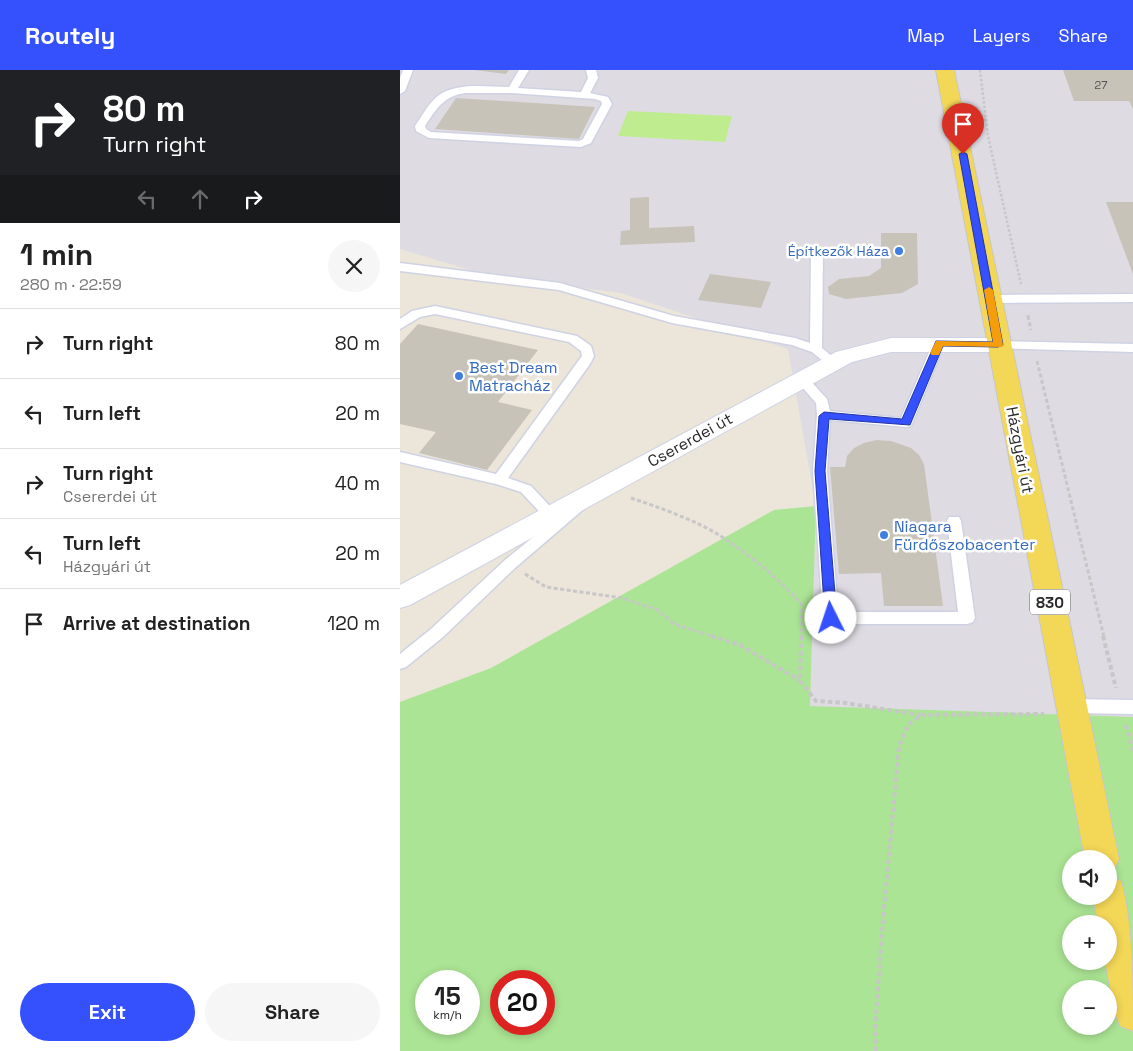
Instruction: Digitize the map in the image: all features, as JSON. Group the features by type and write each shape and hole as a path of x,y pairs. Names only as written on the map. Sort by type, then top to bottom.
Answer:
{"main road":[{"name":"Házgyári út","path":"945,70 998,345 1100,850"},
{"path":"1112,905 1133,1013"}],"street":[{"name":"Csererdei út","path":"400,598 802,380 825,356 891,345 939,343 998,345"}],"lane":[{"path":"400,91 408,70"},
{"path":"512,90 524,70"},
{"path":"584,95 593,78 591,70"},
{"path":"458,90 512,90 584,95 605,99 607,104 587,142 581,144 429,135 421,131 420,126 443,94 458,90"},
{"path":"400,267 560,288 672,320 795,342 825,356 817,251"},
{"path":"990,299 1133,298"},
{"path":"400,325 416,314 435,310 573,339 588,349 588,356 584,364 499,480"},
{"path":"824,416 906,423 939,343"},
{"path":"998,345 1133,348"},
{"path":"802,380 822,402 824,416 820,471 831,618 967,618 954,521"},
{"path":"400,457 499,480 526,489 552,516"},
{"path":"400,663 437,632 510,564 603,488"},
{"path":"1072,710 1127,707"}],"path":[{"path":"980,70 988,136 1034,346 1127,707 1133,751"},
{"path":"603,488 655,506 718,535 784,584 801,604 800,681"},
{"path":"510,564 546,587 622,598 658,610 674,624 740,646 800,681 816,701 846,703 921,715 1072,710"},
{"path":"876,1051 875,1029 883,919 899,747 908,725 921,715"}],"shaded area":[{"path":"400,70 1133,70 1133,717 810,707 816,506 788,349 621,293 490,276 400,249"}],"green space":[{"path":"628,111 732,116 725,142 618,136"},
{"path":"816,506 810,706 1133,717 1133,1051 400,1051 400,702 491,668 774,510"}],"building":[{"path":"474,70 509,70 506,74"},
{"path":"1063,70 1133,70 1133,109 1129,101 1074,101"},
{"path":"456,98 595,107 579,139 435,129"},
{"path":"649,197 649,228 694,226 695,242 620,245 621,231 630,230 630,198"},
{"path":"1106,202 1133,202 1133,274"},
{"name":"Építkezők Háza","path":"881,233 917,233 918,284 902,293 846,299 829,294 828,287 839,279 869,276 881,268"},
{"path":"710,274 771,282 761,308 698,300"},
{"name":"Best Dream Matracház","path":"418,324 538,350 498,402 532,410 487,470 419,453 436,432 400,424 400,344"},
{"name":"Niagara Fürdőszobacenter","path":"877,440 891,441 911,448 919,455 924,464 943,606 884,606 881,573 839,574 830,467 845,467 847,456 854,448"}],"slow traffic":[{"path":"935,353 939,343 998,345 989,290"}],"place":[{"name":"Építkezők Háza","path":"899,251"},
{"name":"Best Dream Matracház","path":"459,376"},
{"name":"Niagara Fürdőszobacenter","path":"884,535"}],"route":[{"path":"831,618 820,471 824,416 906,423 939,343 998,345 963,154"}]}
